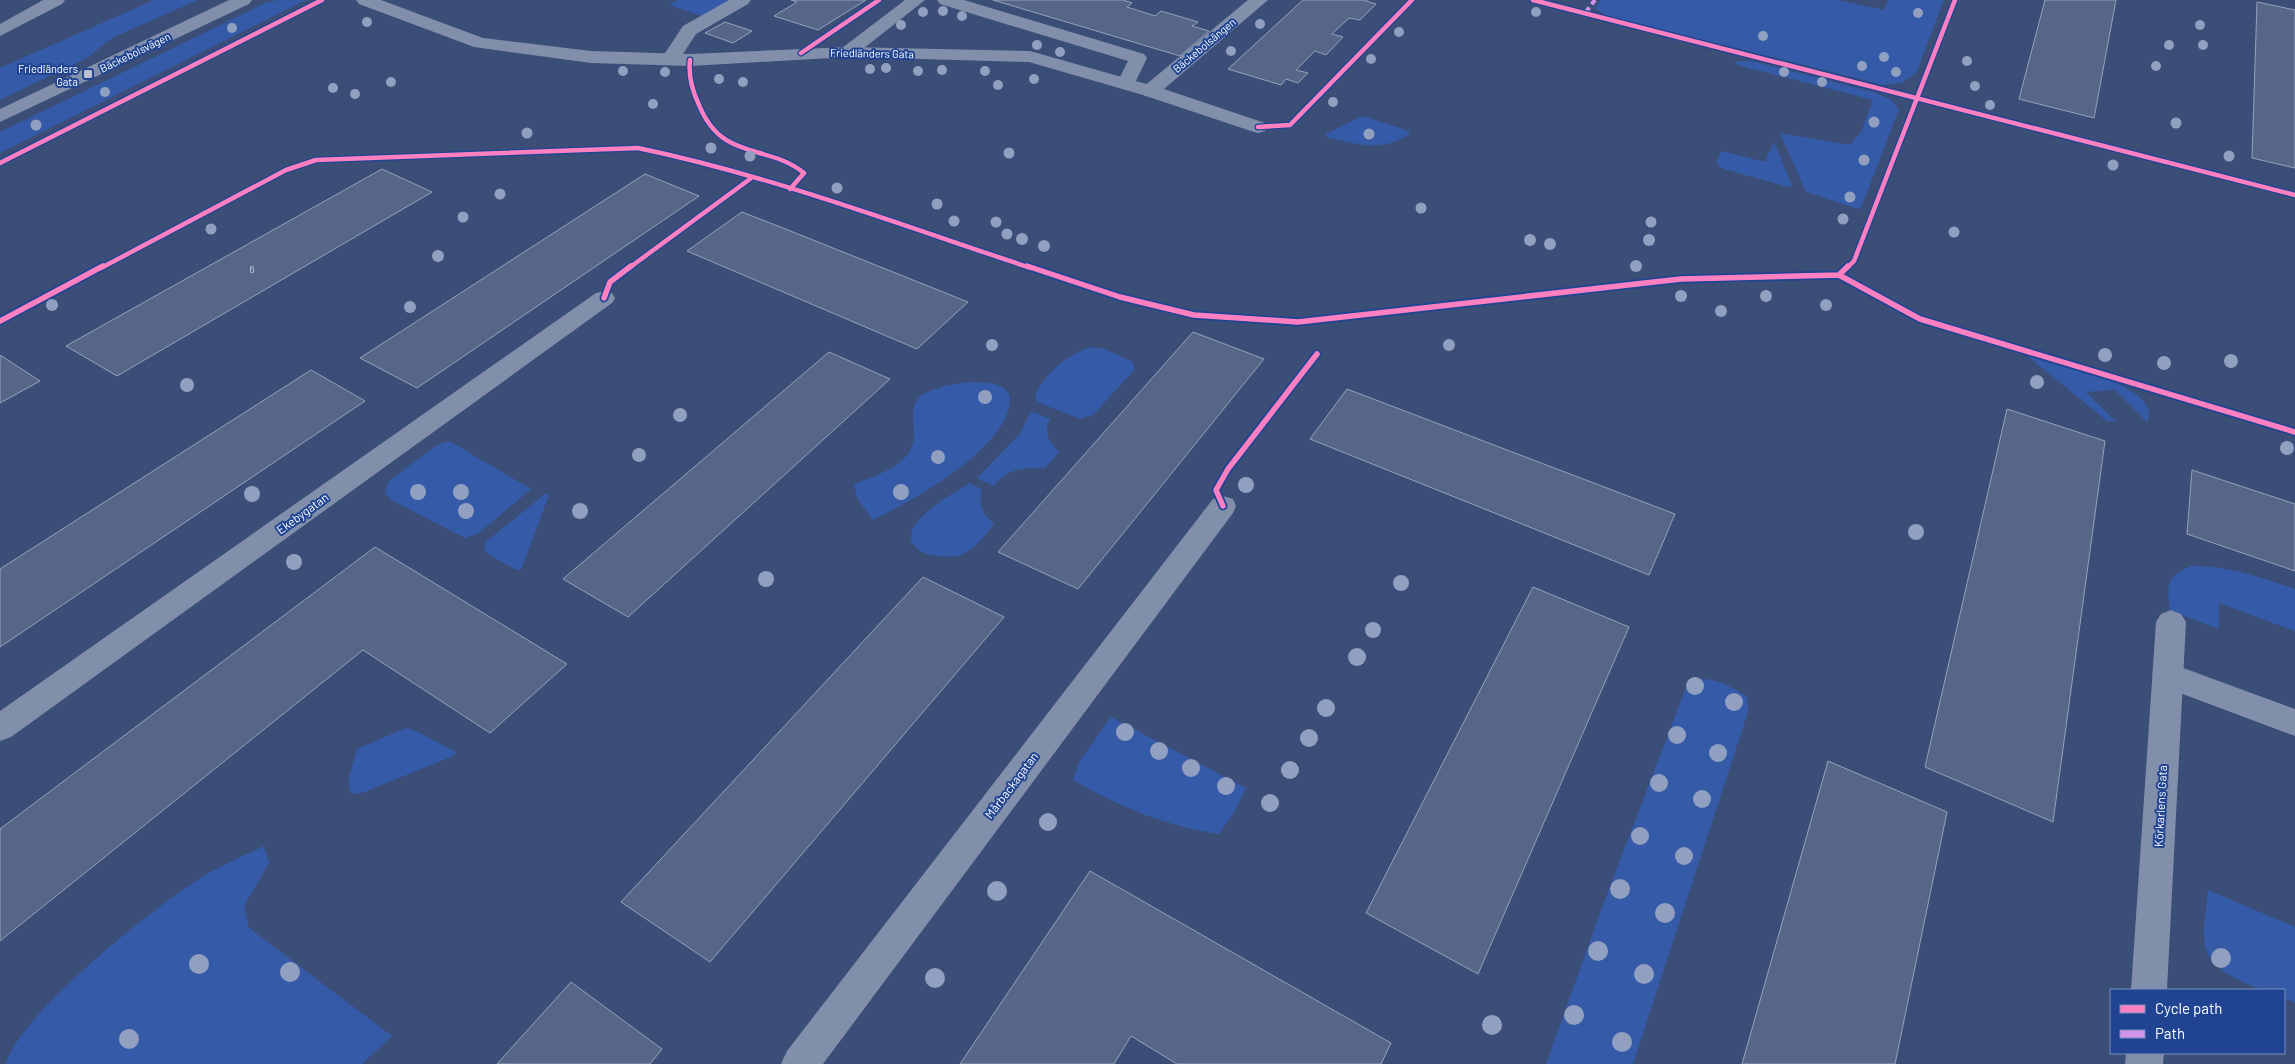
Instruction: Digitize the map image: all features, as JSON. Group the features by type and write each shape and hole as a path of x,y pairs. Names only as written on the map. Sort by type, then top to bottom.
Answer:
{"highway":[{"path":"9,7 26,0"},
{"path":"0,31 56,0"}],"street":[{"name":"Bäckebolsvägen","path":"0,116 243,0"},
{"name":"Friedländers Gata","path":"365,0 480,43 591,57 690,60 848,52 1030,57 1126,82 1258,127"},
{"path":"670,59 689,30 742,0"},
{"path":"848,52 916,0"},
{"path":"946,0 1138,58 1126,82"},
{"name":"Bäckebolsängen","path":"1150,91 1258,0"},
{"name":"Ekebygatan","path":"0,728 604,298"},
{"name":"Mårbackagatan","path":"800,1064 1223,506"},
{"name":"Körkarlens Gata","path":"2149,989 2171,622"},
{"path":"2167,675 2295,723"}],"shaded area":[{"path":"154,0 198,0 114,37 85,59 0,100 0,68"},
{"path":"278,0 306,0 0,153 0,132 265,3"},
{"path":"678,0 733,0 705,17 669,5"},
{"path":"1601,0 1838,0 1884,10 1888,0 1944,0 1916,73 1902,83 1884,85 1607,16 1595,8"},
{"path":"1751,61 1873,92 1890,99 1899,109 1861,208 1858,209 1806,192 1780,133 1850,145 1861,132 1873,100 1737,65 1735,62"},
{"path":"1362,116 1411,133 1391,143 1380,145 1359,144 1326,137 1326,134"},
{"path":"1774,142 1792,186 1788,187 1724,169 1716,163 1722,151 1765,162"},
{"path":"1090,347 1104,349 1133,362 1134,370 1093,415 1080,419 1037,402 1035,396 1050,373 1065,360"},
{"path":"2025,354 2078,369 2123,386 2139,397 2148,409 2147,422 2115,390 2086,392 2116,422 2107,421"},
{"path":"972,382 991,383 1007,391 1010,396 1010,403 1004,421 991,439 954,472 933,487 873,520 857,498 854,484 890,469 908,454 912,448 914,435 913,411 917,400 923,395 939,388"},
{"path":"1034,412 1050,419 1047,429 1048,437 1059,452 1045,468 1030,468 1010,472 994,486 977,478 1020,434 1030,413"},
{"path":"449,441 531,489 479,533 465,538 391,500 385,493 389,481 437,445"},
{"path":"970,483 982,490 980,501 982,509 994,524 975,546 960,555 935,556 918,550 911,538 913,529 918,521 931,508"},
{"path":"545,494 549,495 521,570 516,570 485,552 484,544 487,541"},
{"path":"2192,566 2231,570 2295,589 2295,631 2219,603 2219,629 2170,611 2168,595 2172,578"},
{"path":"1697,678 1729,686 1747,697 1748,712 1633,1064 1546,1064 1603,905 1685,690 1692,679"},
{"path":"1111,717 1246,788 1235,811 1219,834 1180,826 1143,814 1108,799 1073,780 1079,762"},
{"path":"406,728 416,731 456,752 453,756 362,793 351,794 348,781 357,749"},
{"path":"264,846 269,863 244,906 249,928 392,1036 362,1064 6,1064 15,1044 33,1021 86,968 116,942 170,899 199,879"},
{"path":"2208,890 2295,927 2295,1003 2285,998 2285,989 2261,989 2246,984 2220,968 2213,961 2205,945 2204,925"}],"building":[{"path":"791,0 866,0 818,30 774,16 797,2"},
{"path":"993,0 1123,0 1132,3 1127,7 1155,16 1161,11 1198,22 1192,26 1209,31 1180,56"},
{"path":"1303,0 1367,0 1376,4 1360,20 1349,18 1332,34 1343,37 1326,55 1315,51 1296,70 1308,73 1298,83 1286,79 1281,85 1228,69"},
{"path":"2045,0 2116,0 2094,118 2019,99"},
{"path":"2257,2 2295,10 2295,168 2252,158"},
{"path":"725,22 752,31 733,43 705,33"},
{"path":"382,169 432,192 117,376 66,346"},
{"path":"645,174 699,196 417,388 360,358"},
{"path":"742,212 968,302 917,349 687,251"},
{"path":"1193,332 1264,359 1078,589 998,552"},
{"path":"829,352 890,379 628,617 563,579"},
{"path":"0,355 40,381 0,403"},
{"path":"311,370 365,401 0,647 0,569"},
{"path":"1347,389 1675,514 1649,575 1310,439"},
{"path":"2007,409 2105,441 2053,822 1925,767"},
{"path":"2192,470 2295,504 2295,571 2187,534"},
{"path":"375,547 567,664 490,733 363,650 0,941 0,829"},
{"path":"923,577 1004,617 710,962 621,902"},
{"path":"1533,587 1629,627 1478,974 1366,913"},
{"path":"1828,761 1947,812 1895,1064 1742,1064"},
{"path":"1090,871 1391,1043 1381,1064 1177,1064 1131,1036 1114,1064 960,1064"},
{"path":"571,982 662,1049 650,1064 497,1064"}],"marked path":[{"path":"1585,13 1595,0"}],"cycle path":[{"path":"0,163 322,0"},
{"path":"801,53 879,0"},
{"path":"1258,127 1290,125 1412,0"},
{"path":"1533,0 2295,195"},
{"path":"0,321 286,170 316,160 638,148 686,158 790,189 1120,297 1194,315 1298,322 1681,279 1839,275 1854,261 1955,0"},
{"path":"690,60 689,76 691,85 702,113 714,130 740,147 789,163 798,168 804,173 790,189"},
{"path":"604,298 610,282 750,179"},
{"path":"1839,275 1920,319 2295,432"},
{"path":"1223,506 1216,490 1228,469 1317,354"}],"place":[{"name":"Friedländers Gata","path":"88,74"}]}
